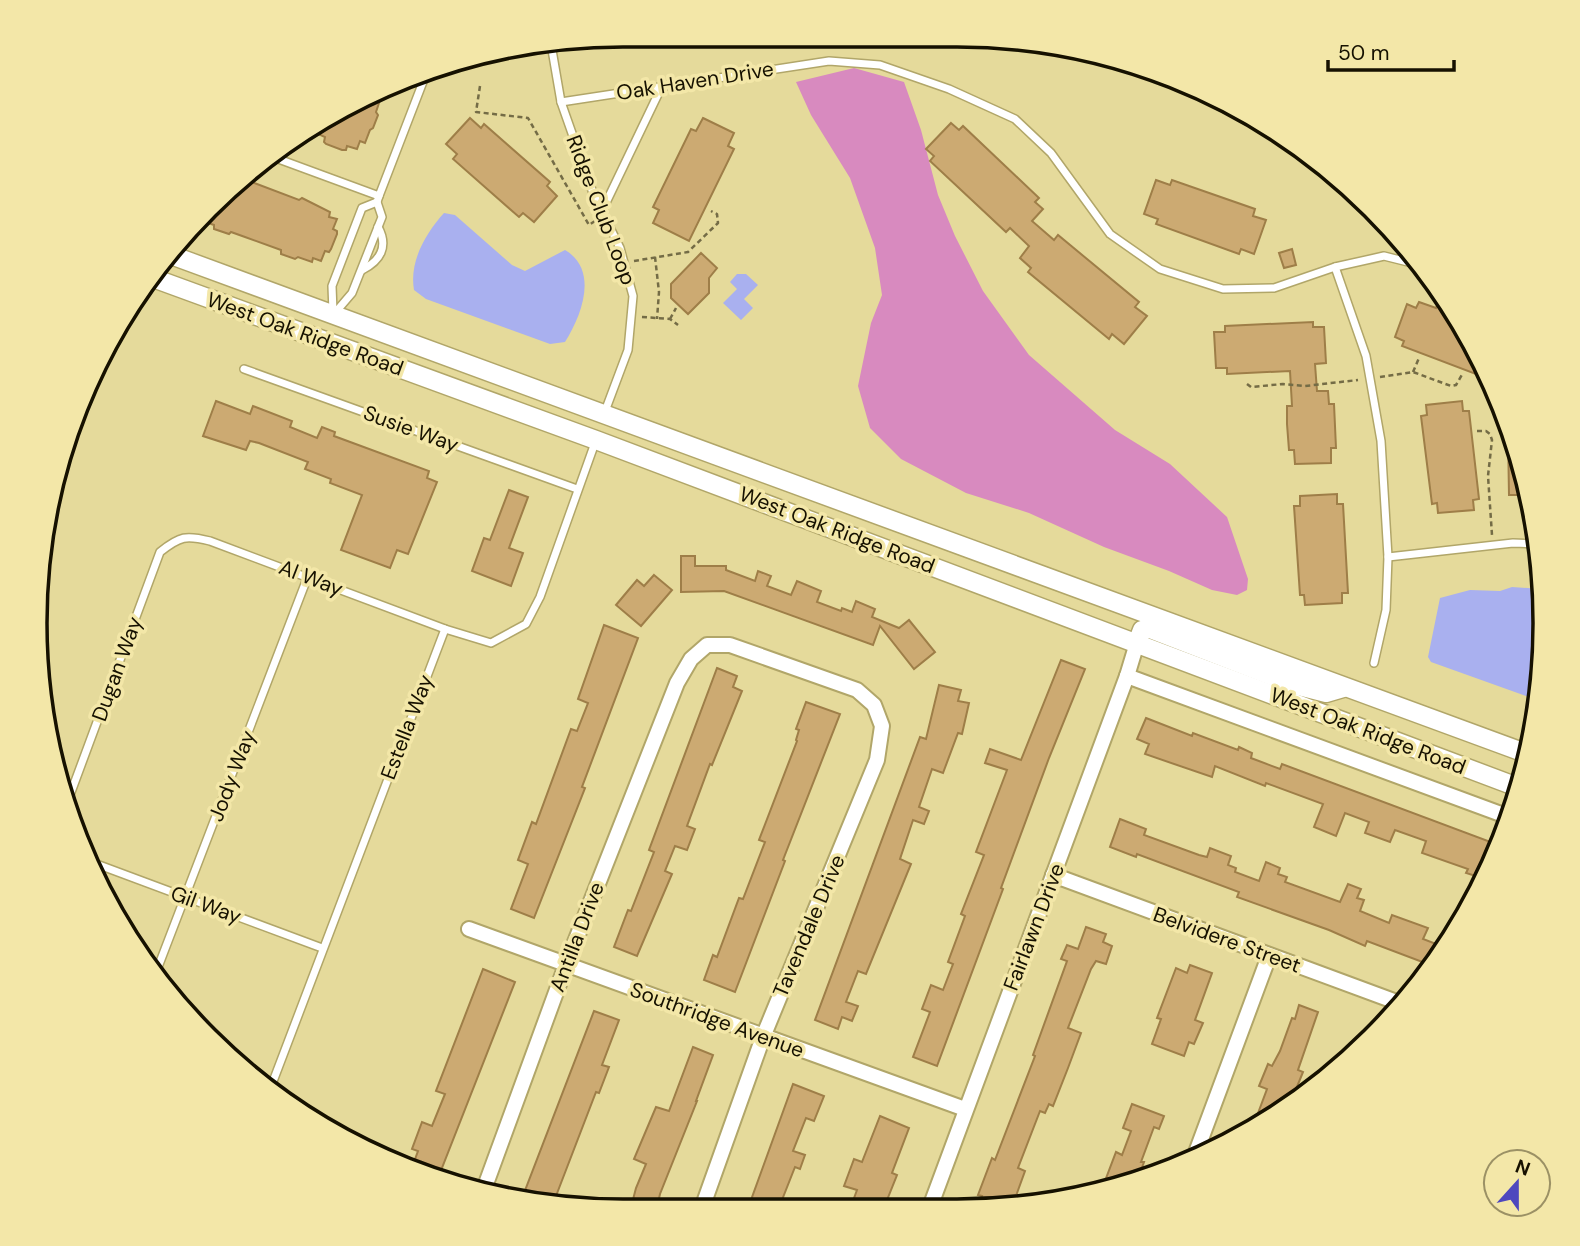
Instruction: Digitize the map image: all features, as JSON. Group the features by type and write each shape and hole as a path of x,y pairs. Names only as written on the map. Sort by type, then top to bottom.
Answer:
{"street":[{"name":"West Oak Ridge Road","path":"178,258 1518,750"},
{"name":"West Oak Ridge Road","path":"160,281 596,440 1509,784"},
{"path":"596,440 604,415"},
{"path":"1137,643 1142,630 1148,628 1295,685 1326,693 1343,687"},
{"name":"Fairlawn Drive","path":"933,1199 1127,677 1137,643"},
{"name":"Antilla Drive","path":"487,1182 566,965 677,683 691,659 707,645 730,645 857,690 874,705 882,726 877,760"},
{"path":"1127,677 1500,814"},
{"name":"Tavendale Drive","path":"705,1199 763,1037 877,760"},
{"name":"Belvidere Street","path":"1053,874 1392,1000"},
{"name":"Southridge Avenue","path":"469,929 965,1109"},
{"path":"1199,1145 1269,956"}],"lane":[{"name":"Ridge Club Loop","path":"552,52 561,102 593,193 620,248 633,296 628,350 604,415"},
{"name":"Oak Haven Drive","path":"561,102 829,61 880,65 949,89 1015,118 1051,153 1110,234 1160,269 1223,289 1274,288 1335,267 1384,256 1404,261"},
{"path":"333,316 352,293 382,217 378,199 422,84"},
{"path":"603,213 663,86"},
{"path":"281,160 378,199"},
{"path":"333,316 332,286 362,208 378,199"},
{"path":"361,271 375,264 381,257 383,234 378,227"},
{"path":"1335,267 1366,356 1381,441 1388,557 1386,610 1374,663"},
{"name":"Susie Way","path":"244,369 577,489"},
{"path":"445,629 491,643 526,624 540,597 596,440"},
{"name":"Al Way","path":"175,540 190,536 210,541 445,629"},
{"name":"Dugan Way","path":"72,789 160,552 175,540"},
{"path":"1388,557 1492,545 1527,544"},
{"name":"Jody Way","path":"159,964 308,576"},
{"name":"Estella Way","path":"274,1081 322,948 445,629"},
{"name":"Gil Way","path":"102,866 322,948"}],"path":[{"path":"480,86 476,112 528,118 589,225 603,213"},
{"path":"624,263 688,252 718,223 717,214 711,211"},
{"path":"654,257 659,292 657,319"},
{"path":"670,320 676,308"},
{"path":"631,316 670,320 678,326"},
{"path":"1413,372 1419,358"},
{"path":"1247,384 1251,387 1283,384 1305,386 1413,372 1451,386 1456,385 1463,373"},
{"path":"1477,431 1486,431 1492,440 1488,476 1492,545"},
{"path":"1481,477 1488,476"}],"shaded area":[{"path":"854,68 904,82 921,130 938,195 955,236 983,291 1029,355 1115,430 1170,464 1227,517 1248,579 1247,590 1237,595 1212,590 1104,547 1029,513 966,493 901,459 870,428 858,386 871,323 882,295 875,248 850,178 811,115 796,82"}],"water":[{"path":"444,213 455,215 512,265 525,271 565,250 575,259 582,269 584,293 577,319 565,342 550,344 426,299 414,290 414,269 420,248"},
{"path":"737,274 746,274 758,285 744,299 753,308 741,320 723,303 737,289 730,282"},
{"path":"1512,587 1532,588 1532,661 1528,697 1431,662 1428,657 1440,598 1470,590 1500,591"}],"building":[{"path":"379,102 373,128 365,143 360,141 357,149 347,146 346,150 342,150 326,144 325,137 319,134"},
{"path":"470,118 481,128 484,124 550,182 547,186 557,196 534,222 523,213 519,217 453,159 457,154 446,144"},
{"path":"703,118 734,133 728,146 734,149 689,241 653,223 659,210 653,207 691,129 696,131"},
{"path":"951,123 959,130 963,126 1039,198 1035,202 1043,209 1032,221 1054,240 1058,235 1139,302 1135,307 1147,316 1124,344 1112,334 1109,339 1028,272 1031,268 1020,258 1029,246 1010,228 1006,232 930,161 934,156 926,149"},
{"path":"1156,180 1170,185 1172,180 1255,209 1253,216 1266,220 1254,254 1241,249 1239,254 1156,224 1158,219 1144,214"},
{"path":"253,182 299,200 302,198 330,212 329,217 337,219 333,229 337,234 331,249 329,252 325,251 321,261 313,258 312,262 281,254 281,250 231,232 229,234 214,229 214,225 209,223"},
{"path":"1292,249 1296,265 1284,268 1279,253"},
{"path":"701,253 717,268 709,278 709,293 688,314 671,298 671,284"},
{"path":"1419,302 1436,308 1437,305 1476,374 1402,346 1404,341 1395,337 1407,304 1416,308"},
{"path":"1313,322 1313,327 1324,327 1326,363 1315,364 1317,391 1328,391 1329,404 1334,404 1336,448 1331,448 1331,463 1295,464 1294,450 1289,450 1287,424 1287,406 1292,406 1290,371 1227,374 1227,368 1216,368 1214,332 1225,332 1225,326"},
{"path":"216,401 250,414 253,406 292,421 290,427 317,438 322,427 335,432 334,436 429,471 427,478 437,482 408,554 397,550 390,568 341,550 362,495 330,483 331,479 305,469 308,462 259,443 250,441 246,450 203,436"},
{"path":"1462,401 1463,411 1469,411 1479,499 1473,500 1474,510 1438,513 1437,503 1432,504 1421,416 1427,415 1426,405"},
{"path":"1508,459 1518,495 1509,495"},
{"path":"509,490 528,497 509,548 523,553 511,586 472,571 484,538 490,540"},
{"path":"1337,494 1337,504 1343,504 1348,593 1342,593 1342,603 1305,605 1304,595 1300,595 1294,506 1300,506 1300,496"},
{"path":"681,556 695,556 695,566 726,566 726,570 755,581 758,571 771,576 767,586 791,595 797,581 821,591 817,602 852,612 856,601 875,609 872,617 899,628 909,620 935,652 914,669 880,626 873,645 724,591 681,592"},
{"path":"654,575 672,590 641,626 616,605 637,580 644,586"},
{"path":"604,625 638,638 582,787 585,788 534,918 511,909 528,864 518,860 532,822 536,824 571,729 577,731 588,703 578,699"},
{"path":"1061,660 1085,669 1049,758 937,1066 913,1057 930,1012 922,1009 931,985 943,990 953,964 948,962 965,916 961,914 984,855 976,852 1007,770 985,763 990,749 1021,760"},
{"path":"717,668 737,676 733,687 742,691 687,826 695,829 687,850 675,846 665,871 672,874 637,956 614,947 654,852 649,850"},
{"path":"939,685 961,690 958,701 969,703 962,734 958,733 943,773 932,769 919,807 929,811 924,824 913,820 900,859 911,864 866,974 858,971 846,1002 858,1006 852,1021 842,1017 838,1029 815,1020 920,737 926,739"},
{"path":"806,702 840,714 735,992 704,980 713,955 717,957 739,898 743,899 765,842 759,840 797,741 799,730 796,729"},
{"path":"1146,718 1192,736 1193,733 1238,750 1239,747 1252,753 1251,758 1280,769 1282,764 1490,842 1474,876 1466,873 1468,869 1422,853 1426,841 1395,830 1390,842 1365,833 1369,822 1345,813 1336,836 1314,827 1323,804 1266,783 1265,786 1215,766 1212,777 1145,754 1149,744 1137,739"},
{"path":"1120,819 1146,829 1144,835 1199,855 1207,857 1210,848 1231,856 1228,865 1236,868 1235,872 1259,881 1266,862 1280,868 1278,874 1287,877 1285,882 1340,902 1348,884 1361,889 1357,898 1364,900 1360,911 1389,923 1392,915 1428,928 1423,939 1435,944 1422,962 1367,941 1365,946 1237,897 1239,892 1137,854 1136,857 1110,847"},
{"path":"1086,927 1106,934 1103,942 1112,946 1106,964 1096,961 1091,969 1068,1028 1081,1033 1053,1106 1049,1104 1045,1113 1040,1111 1018,1168 1025,1171 1016,1196 981,1198 982,1196 978,1195 992,1158 995,1160 1035,1056 1033,1055 1067,961 1061,959 1067,945 1078,949"},
{"path":"1190,965 1212,973 1195,1020 1203,1023 1194,1044 1189,1042 1184,1056 1152,1044 1161,1019 1157,1018 1176,968 1187,973"},
{"path":"483,969 515,982 442,1169 415,1159 418,1151 412,1149 422,1122 432,1126 445,1094 436,1091"},
{"path":"1299,1005 1318,1012 1298,1070 1303,1072 1297,1088 1258,1114 1267,1089 1259,1086 1268,1064 1272,1066 1280,1051 1292,1018 1295,1019"},
{"path":"594,1011 619,1020 602,1065 609,1067 599,1093 596,1092 556,1195 525,1190"},
{"path":"693,1047 713,1055 659,1199 633,1199 646,1164 634,1159 656,1107 669,1111"},
{"path":"793,1084 824,1096 814,1121 806,1118 793,1151 805,1155 800,1169 795,1167 782,1199 751,1199"},
{"path":"1132,1104 1164,1116 1159,1129 1154,1127 1141,1162 1144,1162 1142,1168 1106,1179 1116,1152 1122,1155 1131,1131 1123,1128"},
{"path":"880,1116 909,1128 892,1173 897,1175 887,1199 854,1199 857,1190 844,1186 854,1159 862,1162"}]}
